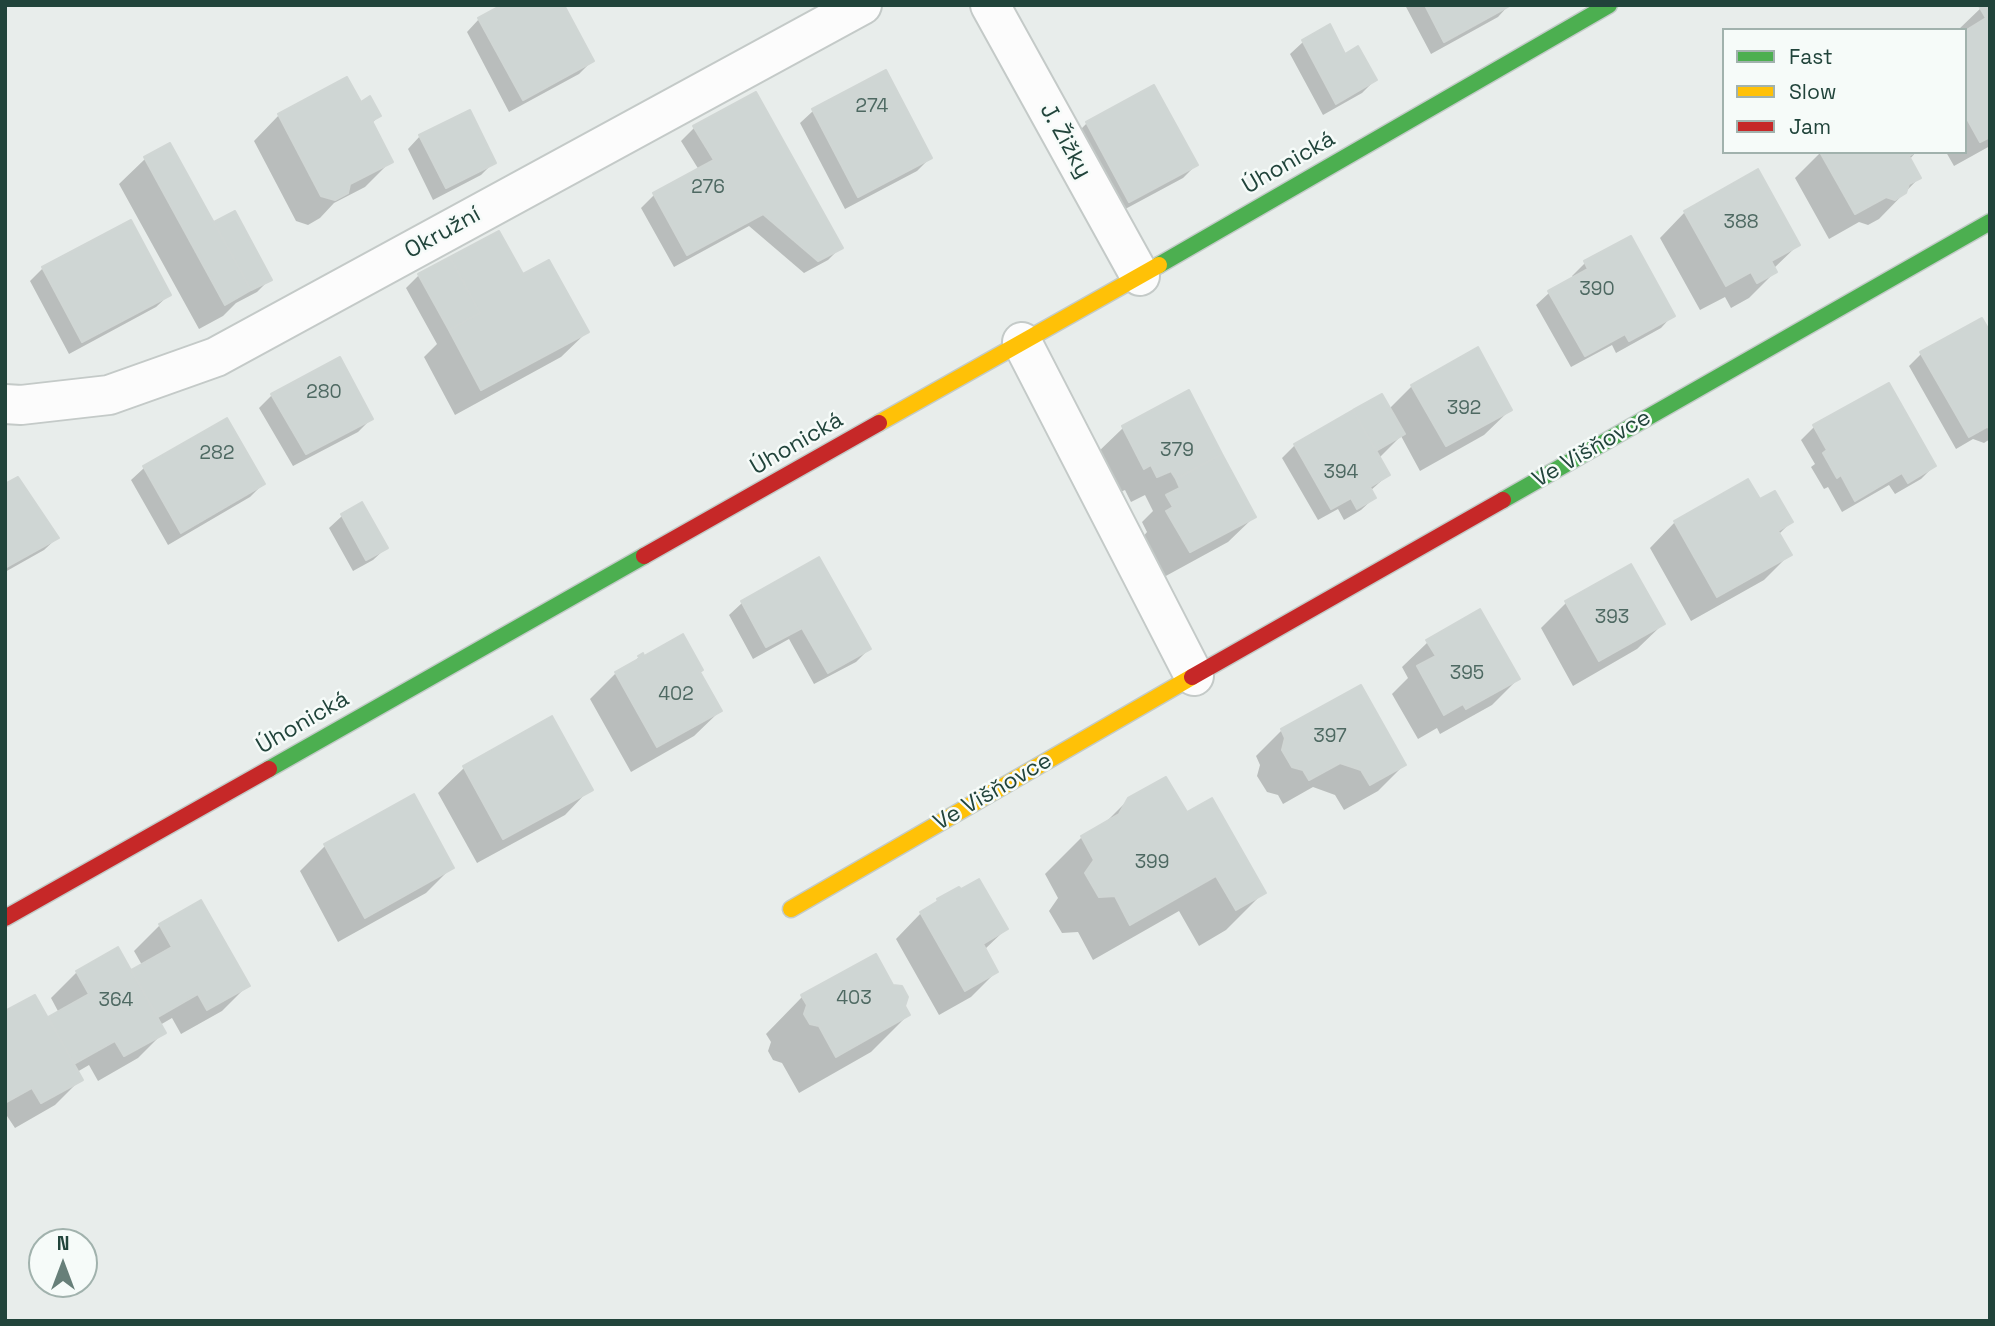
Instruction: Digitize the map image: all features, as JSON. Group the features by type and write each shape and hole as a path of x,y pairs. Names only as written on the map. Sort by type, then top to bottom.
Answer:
{"street":[{"name":"Okružní","path":"5,404 21,405 109,395 216,358 862,5"},
{"name":"J. Žižky","path":"990,5 1140,276"},
{"name":"Úhonická","path":"5,918 1140,276 1585,11"},
{"name":"Ve Višňovce","path":"792,909 1194,676 1990,222"},
{"path":"1022,342 1194,676"}],"building":[{"path":"502,5 564,5 594,61 523,100 478,18"},
{"path":"1425,5 1511,5 1444,42"},
{"path":"1990,5 1990,137 1980,142 1967,119 1967,30 1986,18 1979,6"},
{"path":"1330,24 1345,54 1358,46 1377,80 1336,104 1302,40"},
{"path":"886,70 932,158 858,197 812,109"},
{"path":"347,77 361,102 370,96 381,116 372,121 393,162 350,184 348,193 335,200 321,196 278,114"},
{"path":"1154,85 1198,165 1129,202 1086,122"},
{"path":"756,92 843,248 818,261 763,214 687,255 653,193 714,160 693,126"},
{"path":"470,110 496,163 446,188 419,135"},
{"path":"170,143 251,290 225,305 144,157"},
{"path":"1821,154 1912,154 1909,156 1921,178 1909,184 1906,193 1895,200 1886,197 1855,214"},
{"path":"1758,169 1800,245 1771,261 1777,272 1757,283 1751,272 1726,286 1684,211"},
{"path":"235,211 272,280 251,290 214,222"},
{"path":"131,220 171,295 82,342 42,267"},
{"path":"499,231 523,274 549,260 589,332 481,390 449,330 480,313 450,257"},
{"path":"1631,236 1675,316 1629,341 1625,334 1585,356 1548,291 1588,269 1584,261"},
{"path":"450,257 480,313 449,330 418,274"},
{"path":"1982,318 1990,332 1990,428 1987,427 1969,437 1920,352"},
{"path":"1478,347 1512,410 1446,446 1411,385"},
{"path":"340,357 373,419 306,454 271,394"},
{"path":"1889,383 1936,466 1908,483 1902,473 1855,501 1841,475 1837,478 1823,453 1827,450 1813,425"},
{"path":"1189,390 1222,454 1176,479 1171,471 1157,477 1151,465 1144,469 1122,426"},
{"path":"1382,394 1405,434 1376,451 1353,410"},
{"path":"1353,410 1390,475 1370,487 1376,498 1357,509 1351,498 1331,509 1294,444"},
{"path":"227,418 265,484 181,533 143,466"},
{"path":"1222,454 1256,517 1190,552 1166,511 1173,507 1166,495 1180,488 1176,479"},
{"path":"18,477 59,538 5,568 5,484"},
{"path":"1748,479 1760,499 1775,491 1793,522 1778,531 1792,555 1717,597 1674,521"},
{"path":"362,502 388,548 366,560 341,514"},
{"path":"819,557 871,649 828,673 802,628 766,647 741,601"},
{"path":"1631,564 1665,624 1599,661 1565,601"},
{"path":"1480,609 1520,679 1466,709 1463,704 1444,715 1417,666 1436,656 1426,640"},
{"path":"683,634 722,711 657,747 615,672 640,658 638,656 643,653 644,656"},
{"path":"1361,685 1406,765 1370,785 1361,770 1340,763 1309,780 1303,770 1292,767 1282,750 1285,738 1281,729"},
{"path":"552,716 593,790 503,839 463,766"},
{"path":"1166,777 1187,812 1212,798 1266,893 1236,910 1216,876 1130,925 1115,896 1099,897 1085,873 1094,860 1081,836 1119,814 1128,798"},
{"path":"414,794 454,868 365,918 324,844"},
{"path":"979,879 1008,929 983,944 998,972 965,991 920,912 938,901 937,899"},
{"path":"201,900 250,986 207,1010 198,994 158,1017 131,970 172,947 159,924"},
{"path":"118,947 166,1033 124,1056 115,1041 74,1064 48,1017 89,994 76,971"},
{"path":"876,954 893,985 902,986 908,997 905,1006 910,1015 836,1057 819,1026 810,1024 804,1014 807,1005 801,995"},
{"path":"35,995 83,1080 41,1103 32,1088 5,1103 5,1011"}],"traffic: fast":[{"path":"1159,265 1609,5"},
{"path":"1503,500 1990,222"},
{"path":"269,769 644,556"}],"traffic: slow":[{"path":"879,423 1159,265"},
{"path":"791,909 1192,677"}],"traffic: jam":[{"path":"644,556 879,423"},
{"path":"1192,677 1503,500"},
{"path":"5,918 269,769"}]}
